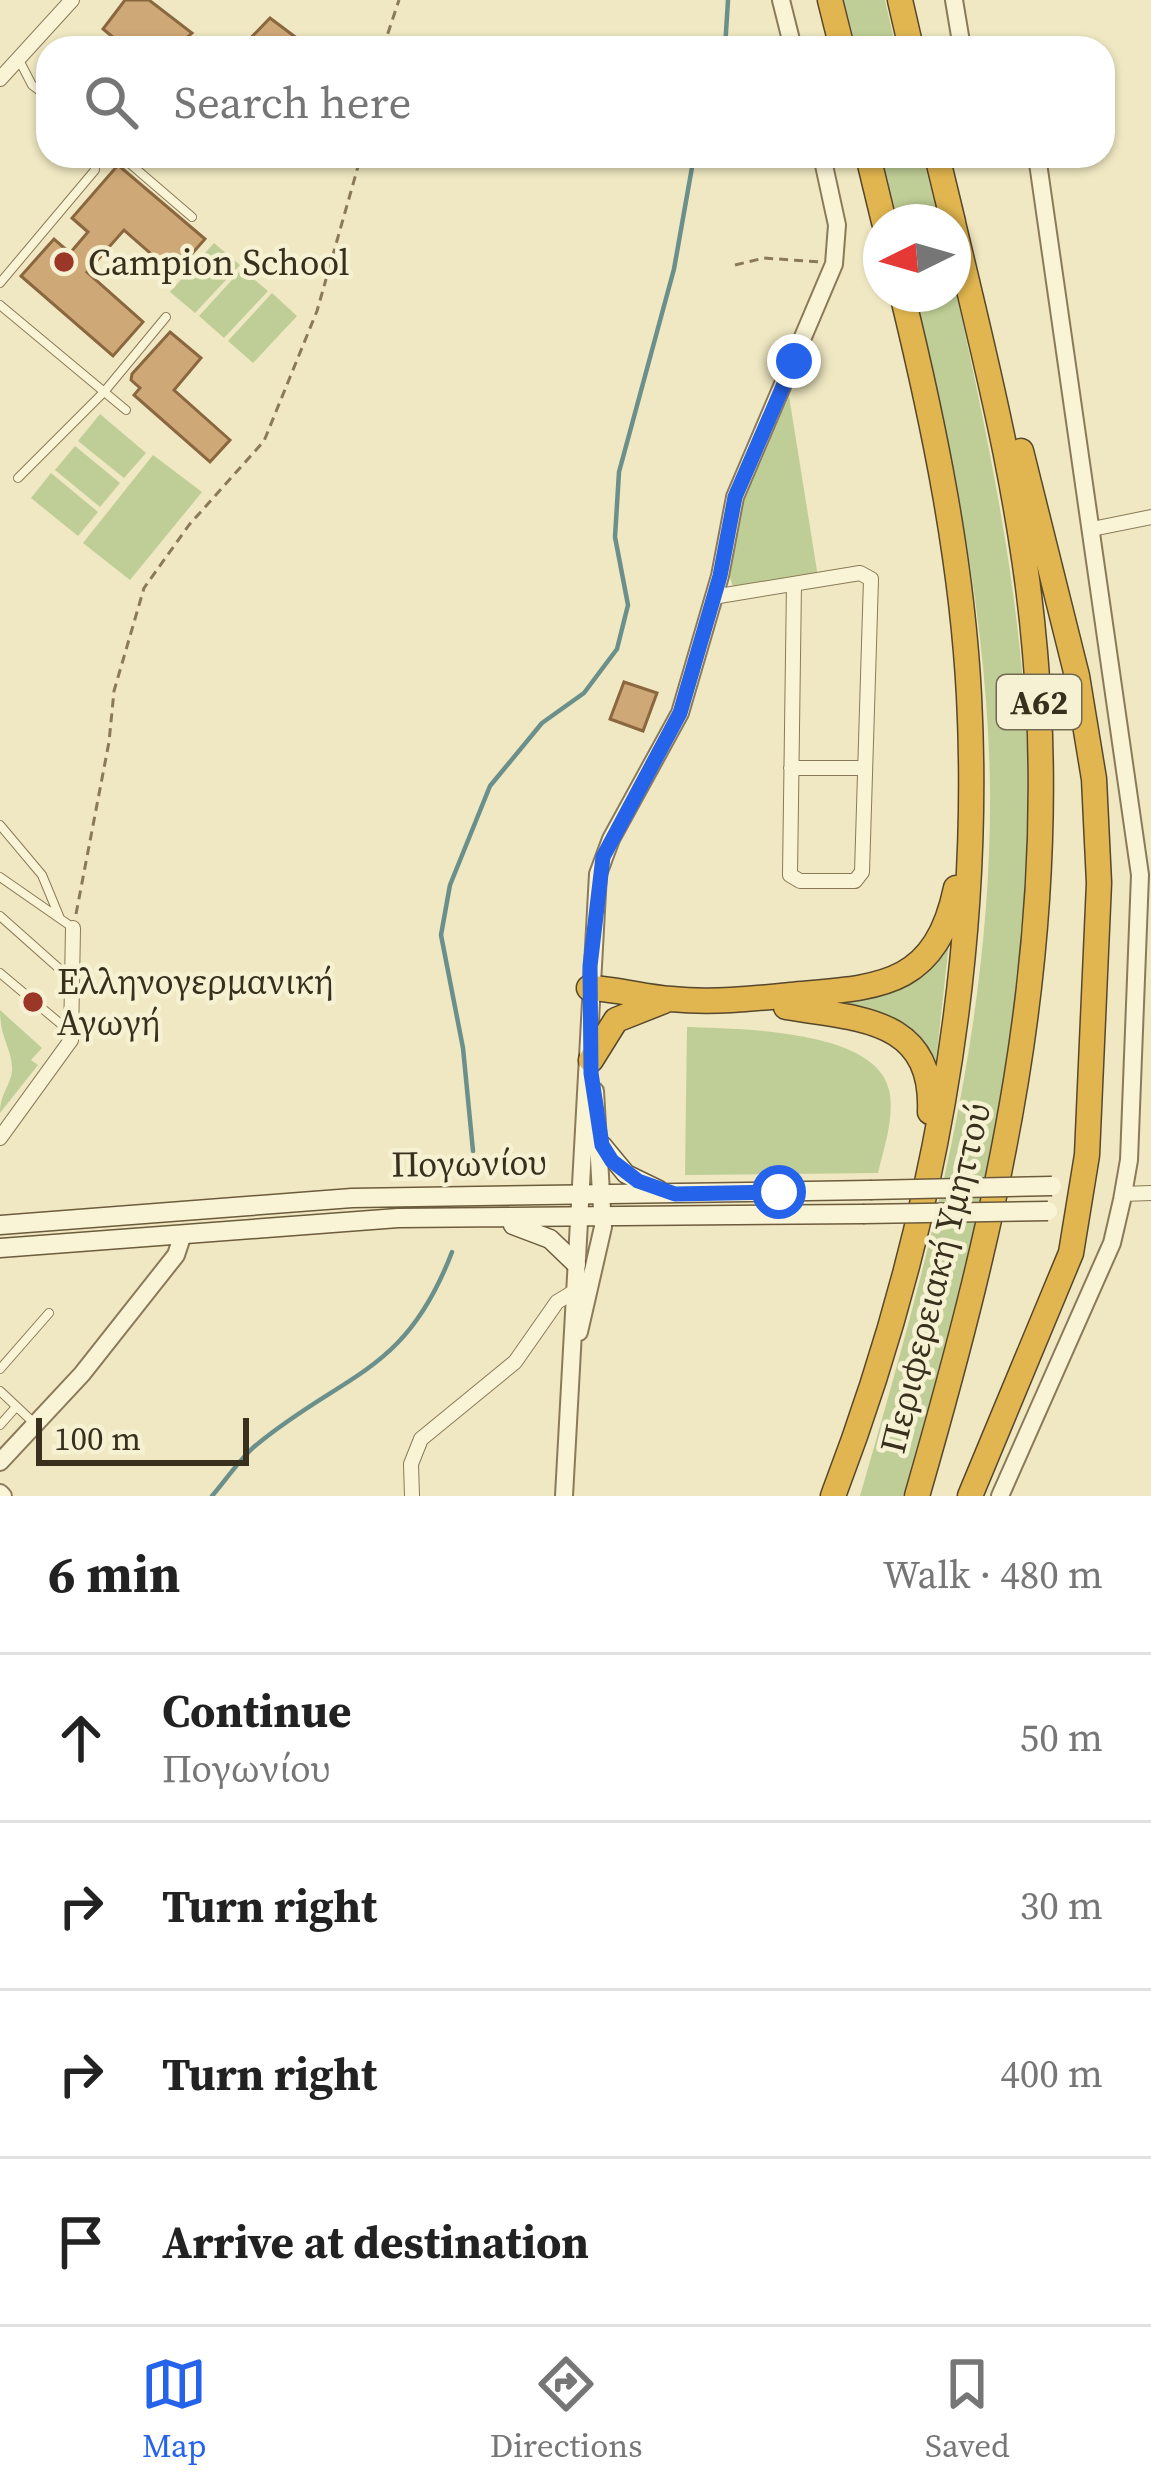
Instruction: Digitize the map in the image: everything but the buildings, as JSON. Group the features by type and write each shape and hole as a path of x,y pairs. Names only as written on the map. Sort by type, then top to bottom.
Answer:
{"highway":[{"path":"830,0 839,36"},
{"path":"899,0 908,36"},
{"path":"871,168 880,204"},
{"name":"Περιφερειακή Υμηττού","path":"940,168 949,204"},
{"path":"970,1496 1061,1280 1083,1199 1099,883 1094,778 1077,676 997,362 971,290"},
{"name":"Περιφερειακή Υμηττού","path":"917,1496 978,1280 1010,1139 1031,995 1041,850 1040,714 1029,588 1008,462 971,301"},
{"name":"Περιφερειακή Υμηττού","path":"833,1496 893,1316 924,1192 956,1012 972,798 960,594 905,312"},
{"path":"589,995 657,1002 750,1000 872,988 920,962 933,948 951,909 959,839 972,798"},
{"path":"750,1000 873,1020 910,1045 930,1090 924,1192"},
{"path":"591,1067 616,1020 657,1002"}],"main road":[{"path":"602,1145 632,1178 675,1194"},
{"name":"Πογωνίου","path":"0,1225 352,1198 1052,1186 1083,1199"},
{"name":"Πογωνίου","path":"0,1248 479,1218 1048,1211 1083,1199"},
{"path":"479,1218 539,1232 576,1264"}],"street":[{"path":"38,36 72,0"},
{"path":"781,0 791,36"},
{"path":"954,0 960,36"},
{"path":"0,79 36,39"},
{"path":"571,1355 597,1267 604,1217 589,995 601,865 674,729 713,597 735,497 834,264 837,225 825,168"},
{"path":"1000,1496 1112,1243 1123,1194 1140,874 1039,168"},
{"path":"1093,529 1151,517"},
{"path":"713,597 860,573 871,579 862,872 851,882 800,881 790,874 794,584"},
{"path":"791,768 866,768"},
{"path":"0,1138 64,1054 73,1034 73,928"},
{"path":"564,1496 579,1194 591,1067"},
{"path":"1123,1194 1151,1192"},
{"path":"0,1462 176,1255 183,1234"},
{"path":"412,1496 410,1464 421,1439 515,1362 557,1302 574,1291"}],"lane":[{"path":"18,58 36,88"},
{"path":"0,283 96,168"},
{"path":"135,168 192,217"},
{"path":"0,304 126,410"},
{"path":"17,478 104,392 166,317"},
{"path":"0,825 42,875 59,916"},
{"path":"0,877 73,928"},
{"path":"0,916 74,981"},
{"path":"0,973 73,1034"},
{"path":"0,1369 49,1313"},
{"path":"0,1392 35,1424"},
{"path":"0,1425 16,1407"}],"path":[{"path":"386,36 399,0"},
{"path":"73,928 110,742 114,691 144,588 189,526 264,441 317,311 358,168"},
{"path":"735,266 764,258 834,264"}],"green space":[{"path":"844,0 885,0 893,36 853,36"},
{"path":"885,168 926,168 935,204 894,204"},
{"path":"214,243 240,265 195,313 170,292"},
{"path":"242,269 268,291 224,338 199,316"},
{"path":"272,293 297,316 253,363 228,341"},
{"path":"919,312 960,312 993,469 1021,661 1028,791 1026,882 1007,1060 991,1148 928,1409 903,1496 860,1496 931,1235 951,1147 980,970 988,880 988,726 955,478"},
{"path":"789,396 818,577 735,590 729,571 736,520"},
{"path":"100,414 146,453 124,478 78,441"},
{"path":"75,446 120,483 100,507 55,470"},
{"path":"153,455 202,492 130,580 83,543"},
{"path":"51,473 98,512 78,536 31,498"},
{"path":"950,934 934,1079 924,1055 802,1002 843,1001"},
{"path":"0,1010 42,1048 31,1060 38,1065 0,1113 12,1067"},
{"path":"687,1027 802,1036 859,1055 879,1070 889,1090 890,1121 878,1173 685,1175"}],"waterway":[{"path":"726,36 728,0"},
{"path":"473,1151 463,1048 441,935 450,885 490,786 542,723 584,693 617,649 628,605 615,537 619,472 674,269 692,168"},
{"path":"212,1496 255,1446 392,1348 434,1293 452,1252"}],"place":[{"name":"Campion School","path":"64,262"},
{"name":"Ελληνογερμανική Αγωγή","path":"33,1002"}],"route":[{"path":"779,1192 675,1194 638,1181 612,1161 602,1145 591,1073 590,966 593,904 603,857 680,713 720,576 735,497 794,361"}]}
